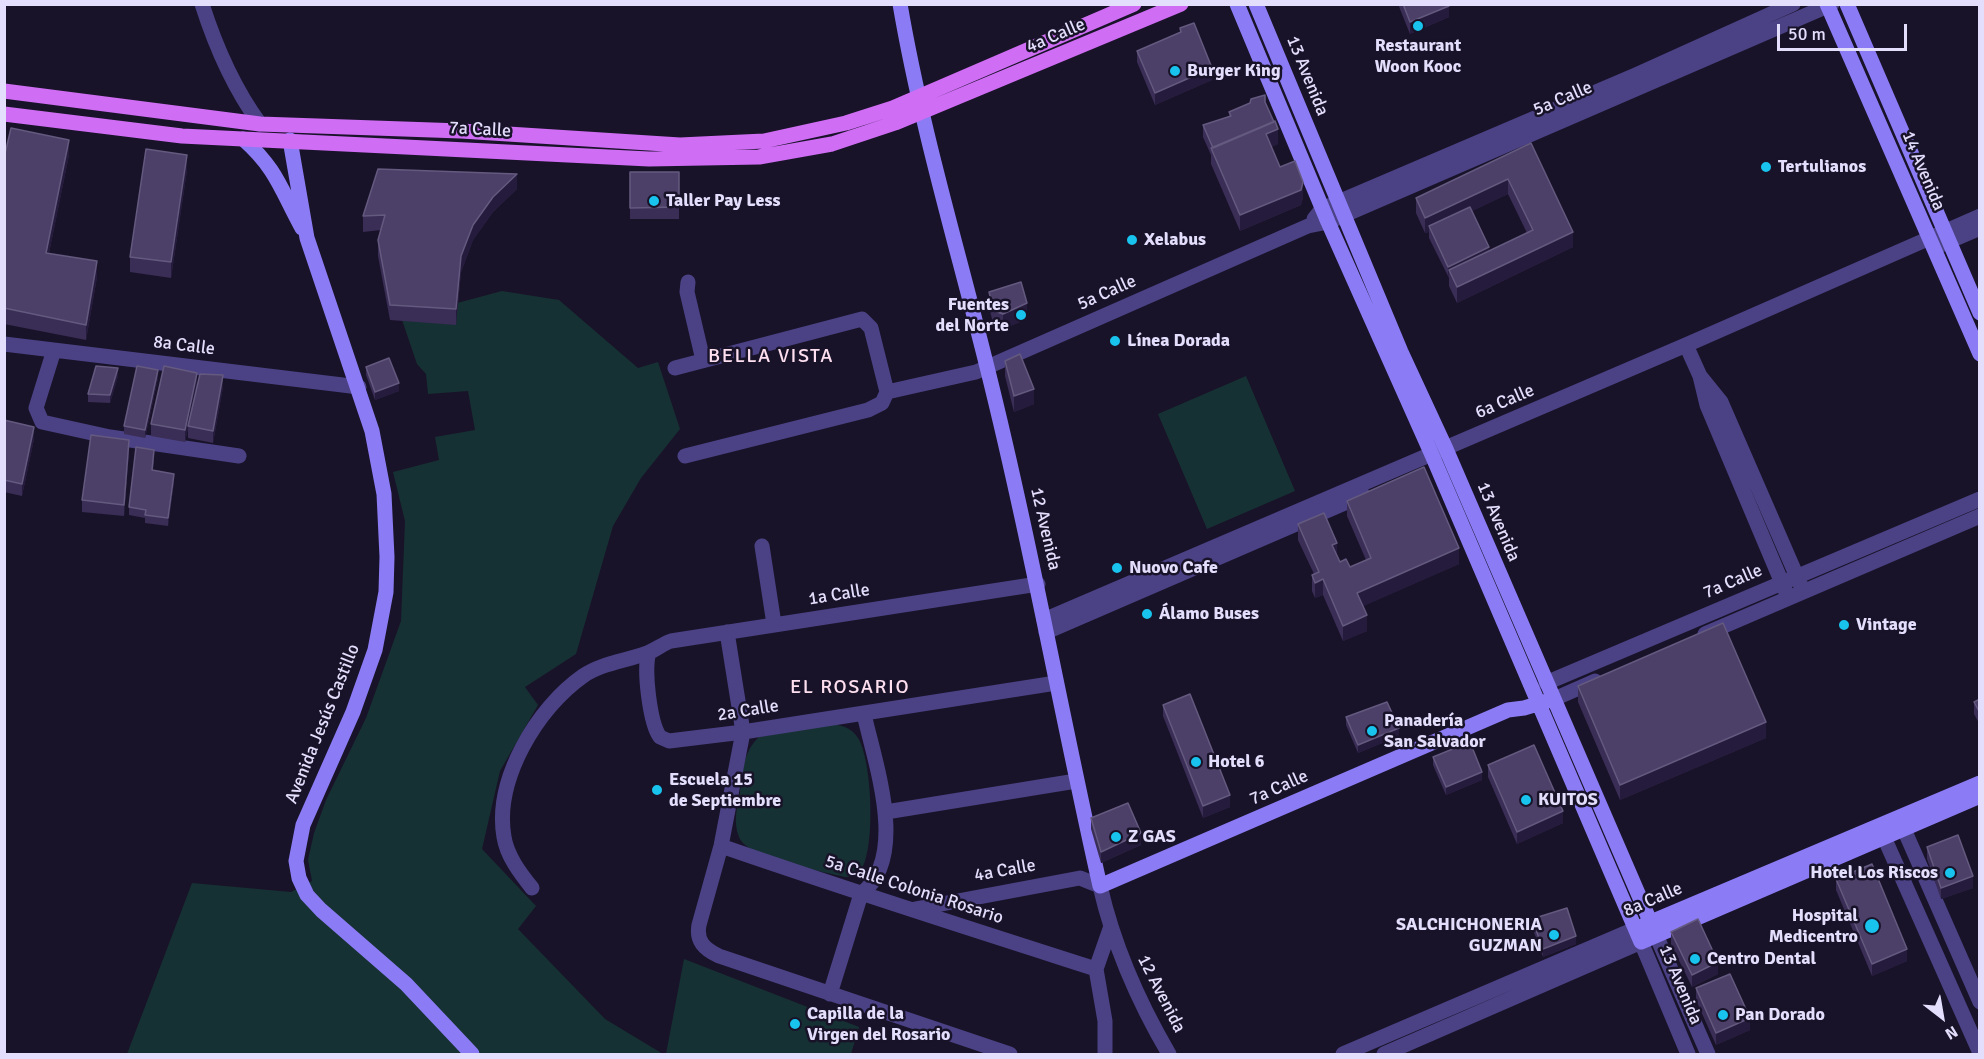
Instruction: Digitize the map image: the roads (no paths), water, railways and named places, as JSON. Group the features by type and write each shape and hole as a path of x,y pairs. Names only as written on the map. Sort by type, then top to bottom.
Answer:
{"main road":[{"name":"4a Calle","path":"943,97 1134,4"},
{"name":"4a Calle","path":"943,97 1181,4"},
{"name":"7a Calle","path":"4,91 260,124 461,131 680,145 764,141 846,123 943,97"},
{"name":"7a Calle","path":"4,114 171,135 649,159 749,157 832,144 943,97"}],"street":[{"path":"202,4 221,57 234,84 260,124"},
{"name":"12 Avenida","path":"900,4 924,129 987,367 1038,584 1076,781 1110,929 1136,995 1169,1054"},
{"name":"13 Avenida","path":"1237,4 1325,215 1441,456"},
{"name":"13 Avenida","path":"1256,4 1441,456 1547,702 1638,935 1688,1054"},
{"name":"5a Calle","path":"1340,209 1793,4"},
{"name":"14 Avenida","path":"1847,4 1939,240 1980,354"},
{"name":"5a Calle","path":"887,392 966,375 987,367 1308,226 1325,215 1829,5"},
{"name":"14 Avenida","path":"1829,5 1939,240 1980,314"},
{"name":"Avenida Jesús Castillo","path":"243,139 263,157 273,170 307,238 372,431 387,522 386,592 375,651 366,680 303,825 296,861 307,895 321,910 393,971 472,1054"},
{"name":"Avenida Jesús Castillo","path":"290,140 307,238"},
{"name":"6a Calle","path":"1045,626 1939,240 1980,216"},
{"name":"6a Calle","path":"1939,240 1980,228"},
{"path":"688,282 687,292 703,360"},
{"path":"675,368 862,319 871,328 887,392 882,403 868,410 685,456"},
{"name":"8a Calle","path":"4,344 359,387"},
{"path":"54,350 36,408 42,422 110,437 239,456"},
{"path":"1688,350 1700,376 1707,405 1788,598"},
{"path":"1700,376 1721,402 1804,592"},
{"name":"7a Calle","path":"1508,710 1519,697 1540,685 1980,499"},
{"name":"7a Calle","path":"1695,638 1980,516"},
{"path":"762,546 774,624"},
{"name":"1a Calle","path":"532,888 515,866 504,839 501,809 508,780 542,714 570,685 599,667 650,653 671,641 1038,584"},
{"path":"727,632 743,732 721,846 699,925 699,939 707,949 719,956 1010,1054"},
{"name":"2a Calle","path":"650,653 645,666 654,725 660,737 680,741 1056,683"},
{"name":"7a Calle","path":"1100,886 1508,710 1547,702 1608,675"},
{"name":"13 Avenida","path":"1547,702 1653,928 1708,1054"},
{"path":"831,994 861,894 872,885 882,866 886,812 864,714"},
{"path":"886,812 1076,781"},
{"name":"8a Calle","path":"1384,1054 1653,928 1901,823 1980,783"},
{"name":"8a Calle","path":"1901,823 1980,796"},
{"path":"1901,823 1980,1002"},
{"path":"1881,832 1980,1053"},
{"name":"5a Calle Colonia Rosario","path":"721,846 861,894 915,909 1096,969"},
{"name":"4a Calle","path":"915,909 1080,878 1100,886"},
{"path":"1105,1054 1105,1021 1096,969 1110,929"},
{"name":"8a Calle","path":"1343,1054 1638,935"}],"place":[{"name":"Restaurant Woon Kooc","path":"1418,26"},
{"name":"Burger King","path":"1175,71"},
{"name":"Tertulianos","path":"1766,167"},
{"name":"Taller Pay Less","path":"654,201"},
{"name":"Xelabus","path":"1132,240"},
{"name":"Fuentes del Norte","path":"1021,315"},
{"name":"Línea Dorada","path":"1115,341"},
{"name":"Nuovo Cafe","path":"1117,568"},
{"name":"Álamo Buses","path":"1147,614"},
{"name":"Vintage","path":"1844,625"},
{"name":"Panadería San Salvador","path":"1372,731"},
{"name":"Hotel 6","path":"1196,762"},
{"name":"Escuela 15 de Septiembre","path":"657,790"},
{"name":"KUITOS","path":"1526,800"},
{"name":"Z GAS","path":"1116,837"},
{"name":"Hotel Los Riscos","path":"1950,873"},
{"name":"Hospital Medicentro","path":"1872,926"},
{"name":"SALCHICHONERIA GUZMAN","path":"1554,935"},
{"name":"Centro Dental","path":"1695,959"},
{"name":"Pan Dorado","path":"1723,1015"},
{"name":"Capilla de la Virgen del Rosario","path":"795,1024"}],"district":[{"name":"BELLA VISTA","path":"771,357"},
{"name":"EL ROSARIO","path":"850,688"}]}
